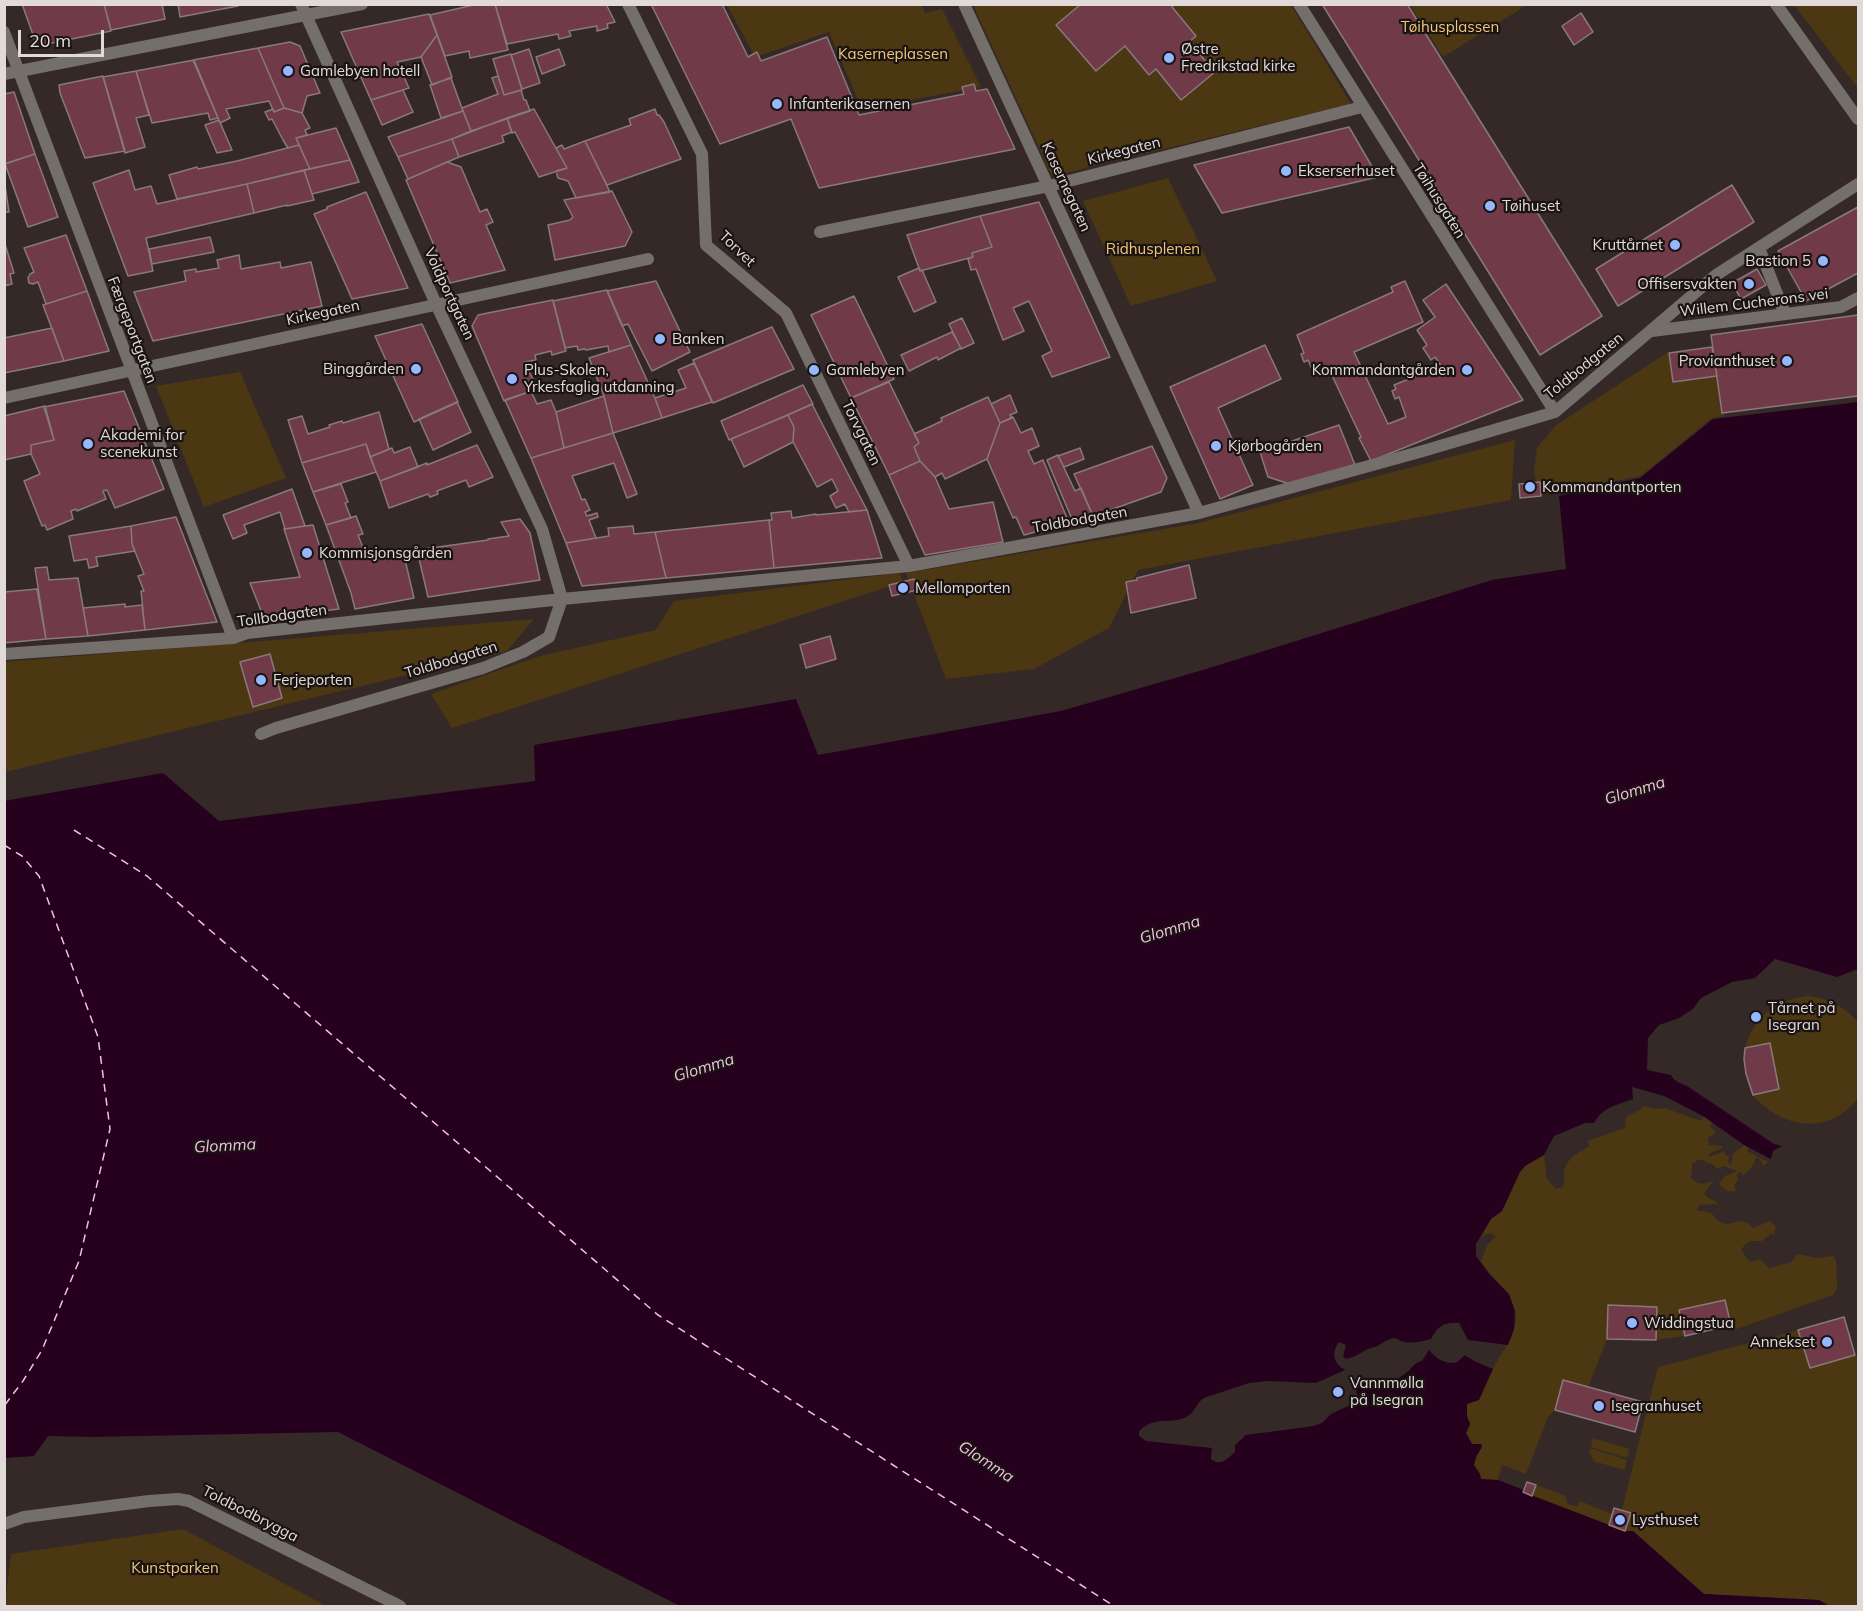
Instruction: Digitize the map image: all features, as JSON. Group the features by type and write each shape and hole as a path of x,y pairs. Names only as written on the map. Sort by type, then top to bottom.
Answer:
{"street":[{"path":"4,74 303,10 362,4"},
{"name":"Torvet","path":"628,4 702,154 706,245 786,313"},
{"name":"Kasernegaten","path":"964,4 1199,513"},
{"name":"Tøihusgaten","path":"1299,4 1555,412"},
{"path":"1776,4 1858,119"},
{"name":"Voldportgaten","path":"303,10 436,304 542,529 562,599"},
{"name":"Færgeportgaten","path":"4,32 233,638"},
{"name":"Kirkegaten","path":"820,232 1049,186 1362,107"},
{"name":"Toldbodgaten","path":"261,734 287,724 483,668 523,652 549,637 562,599 909,566 1199,513 1555,412 1716,275 1858,184"},
{"path":"1759,248 1785,314"},
{"name":"Kirkegaten","path":"4,398 648,259"},
{"name":"Willem Cucherons vei","path":"1651,331 1841,307 1858,298"},
{"name":"Torvgaten","path":"786,313 909,566"},
{"name":"Tollbodgaten","path":"4,654 233,638 247,633 562,599"},
{"name":"Toldbodbrygga","path":"4,1524 24,1517 149,1501 178,1499 189,1501 400,1606"}],"green space":[{"name":"Kaserneplassen","path":"921,4 925,13 942,9 981,87 862,109 829,32 755,57 727,5"},
{"path":"973,5 1291,5 1351,104 1052,176"},
{"name":"Tøihusplassen","path":"1410,5 1527,5 1443,57"},
{"path":"1794,5 1858,5 1858,88"},
{"name":"Ridhusplenen","path":"1168,178 1217,281 1131,306 1083,201"},
{"path":"1668,352 1673,383 1718,376 1724,416 1712,418 1641,476 1539,496 1534,472 1537,448 1555,426"},
{"path":"240,372 286,478 204,507 156,386"},
{"path":"1515,440 1511,500 1138,570 1109,628 1034,669 946,679 906,573 1199,523"},
{"path":"900,573 903,582 452,728 431,694 540,656 656,630 674,601"},
{"path":"534,619 507,651 5,772 4,662"},
{"path":"1808,996 1836,1004 1858,1022 1858,1098 1846,1110 1833,1118 1820,1123 1806,1124 1778,1115 1753,1095 1779,1089 1770,1044 1745,1048 1754,1027 1768,1011 1796,998"},
{"path":"1644,1106 1655,1109 1665,1108 1701,1121 1704,1116 1712,1122 1710,1126 1716,1133 1708,1138 1709,1145 1723,1148 1710,1153 1709,1157 1725,1151 1725,1155 1729,1156 1730,1165 1732,1155 1744,1145 1749,1148 1747,1151 1768,1162 1763,1166 1760,1159 1756,1158 1753,1166 1747,1172 1742,1176 1740,1172 1737,1176 1738,1180 1734,1186 1737,1190 1732,1192 1725,1190 1719,1184 1725,1176 1737,1171 1723,1166 1717,1169 1705,1160 1698,1160 1692,1164 1691,1177 1696,1182 1714,1181 1704,1193 1718,1204 1699,1205 1697,1210 1711,1213 1718,1221 1726,1224 1741,1221 1753,1228 1770,1221 1776,1227 1774,1235 1771,1234 1762,1241 1750,1241 1741,1249 1747,1259 1752,1262 1760,1259 1769,1268 1792,1262 1797,1254 1818,1258 1834,1256 1837,1289 1833,1295 1734,1330 1725,1300 1680,1310 1685,1336 1656,1340 1656,1307 1608,1306 1607,1339 1588,1387 1563,1381 1555,1410 1548,1417 1526,1474 1502,1465 1498,1480 1481,1479 1474,1465 1482,1446 1472,1444 1466,1433 1470,1424 1467,1404 1479,1400 1512,1334 1516,1319 1509,1297 1481,1261 1488,1244 1496,1236 1490,1233 1481,1237 1491,1219 1502,1211 1525,1166 1544,1155 1547,1179 1556,1189 1563,1187 1567,1164 1575,1155 1590,1146 1587,1141 1625,1128 1626,1117"},
{"path":"1798,1330 1810,1368 1855,1355 1858,1357 1858,1606 1829,1606 1819,1600 1704,1594 1633,1531 1625,1531 1631,1513 1622,1510 1658,1367"},
{"path":"1593,1438 1630,1449 1627,1458 1591,1447"},
{"path":"1590,1448 1627,1460 1625,1470 1593,1461 1589,1453"},
{"path":"1536,1485 1566,1496 1567,1503 1572,1506 1577,1506 1580,1501 1612,1514 1609,1525 1532,1496"},
{"name":"Kunstparken","path":"183,1529 326,1606 5,1606 11,1554"}],"water":[{"name":"Glomma","path":"1858,402 1858,969 1837,977 1775,959 1755,978 1732,982 1701,998 1693,1009 1679,1018 1659,1025 1648,1038 1647,1070 1671,1075 1774,1144 1782,1146 1773,1151 1771,1159 1744,1145 1703,1116 1664,1096 1632,1087 1633,1099 1606,1110 1594,1123 1585,1123 1554,1136 1544,1155 1525,1166 1520,1172 1502,1211 1491,1219 1476,1244 1476,1256 1490,1275 1509,1294 1515,1311 1514,1329 1508,1345 1468,1340 1459,1323 1445,1324 1436,1331 1431,1339 1409,1343 1392,1338 1346,1359 1343,1356 1346,1345 1339,1342 1334,1357 1345,1370 1316,1383 1267,1381 1249,1383 1204,1398 1190,1414 1182,1419 1158,1421 1139,1431 1139,1436 1146,1441 1212,1448 1211,1459 1221,1462 1235,1452 1235,1445 1246,1435 1322,1423 1331,1414 1359,1401 1356,1391 1359,1387 1379,1387 1396,1380 1422,1361 1429,1350 1444,1362 1456,1363 1465,1355 1493,1369 1479,1400 1467,1404 1470,1424 1466,1433 1472,1444 1481,1444 1482,1447 1474,1465 1481,1479 1498,1480 1524,1490 1523,1492 1625,1531 1633,1531 1704,1594 1819,1600 1829,1606 680,1606 338,1432 48,1436 34,1456 5,1458 4,801 163,773 219,821 535,781 534,745 796,699 818,755 1061,711 1206,669 1492,580 1566,569 1559,496 1640,478 1713,419"}],"building":[{"path":"22,4 104,4 111,31 37,46"},
{"path":"104,4 162,4 165,19 111,30"},
{"path":"178,4 237,4 238,6 180,17"},
{"path":"478,4 495,4 508,50 470,58 469,51 445,56 430,15"},
{"path":"495,4 606,4 615,22 607,24 608,28 597,31 597,26 569,31 571,36 559,39 558,34 507,44"},
{"name":"Infanterikasernen","path":"651,4 722,4 748,57 757,52 761,61 827,37 859,115 964,94 962,87 974,84 976,91 987,89 1015,149 819,188 791,119 720,144"},
{"name":"Østre Fredrikstad kirke","path":"1081,4 1175,4 1172,7 1196,36 1189,42 1215,72 1181,100 1156,69 1149,75 1125,46 1096,71 1056,25"},
{"name":"Tøihuset","path":"1322,4 1407,4 1602,316 1540,355"},
{"path":"1581,13 1593,32 1574,45 1562,26"},
{"path":"429,14 437,35 421,57 397,62 409,88 371,100 341,32"},
{"path":"437,35 452,77 432,85 421,57"},
{"path":"290,42 300,46 320,93 307,96 302,113 284,108 258,48"},
{"path":"258,48 284,108 274,112 269,101 226,109 230,118 220,123 193,60"},
{"path":"529,49 540,83 522,89 511,55"},
{"path":"559,49 565,65 542,74 536,57"},
{"path":"511,54 522,90 504,95 493,59"},
{"path":"194,60 218,118 210,120 208,113 152,123 136,71"},
{"path":"136,71 149,115 136,118 145,147 125,153 103,77"},
{"path":"103,76 125,151 85,158 59,85"},
{"path":"498,76 504,95 521,90 530,111 471,131 462,108 498,94 492,78"},
{"path":"451,78 463,111 441,118 430,85"},
{"path":"403,90 413,112 382,125 371,100"},
{"path":"14,92 35,154 4,164 4,94"},
{"path":"284,108 302,113 310,128 305,130 307,135 296,138 299,145 288,148 272,119 269,120 265,112 273,109 274,112"},
{"path":"534,109 567,168 539,177 515,132 512,133 507,118"},
{"path":"655,109 664,122 681,159 607,185 585,141 631,125 629,119"},
{"path":"463,111 471,131 398,157 388,137"},
{"path":"507,118 512,132 502,136 504,142 459,157 452,139"},
{"path":"219,120 232,150 217,153 205,125"},
{"name":"Ekserserhuset","path":"1349,127 1378,177 1222,213 1194,165"},
{"path":"336,128 350,160 310,169 296,138"},
{"path":"452,139 459,157 408,179 398,157"},
{"path":"585,141 610,192 576,198 568,181 558,178 556,171 567,168 556,148 562,145 564,149"},
{"path":"299,145 310,169 177,199 169,175 197,167 198,169 237,161"},
{"path":"35,154 58,217 28,227 5,164"},
{"path":"350,160 359,182 312,194 304,170"},
{"path":"447,162 461,167 480,212 487,209 493,222 486,225 505,270 450,283 406,180"},
{"path":"129,170 135,190 151,186 157,204 247,184 254,213 146,238 153,271 128,276 93,183"},
{"path":"304,170 314,200 254,213 247,184"},
{"path":"5,185 9,212 4,212"},
{"name":"Kruttårnet","path":"1732,185 1754,222 1618,306 1596,269"},
{"path":"612,191 632,232 625,246 555,260 548,225 570,220 573,217 564,200"},
{"path":"366,192 408,288 352,299 314,214"},
{"path":"1039,202 1110,357 1052,377 1042,356 1052,351 1029,301 1013,308 1024,331 1003,340 976,269 971,270 968,259 973,257 972,253 992,247 980,216"},
{"path":"1858,207 1858,273 1806,301 1778,251"},
{"path":"980,216 992,247 972,253 973,257 920,271 907,235"},
{"path":"66,235 87,291 46,304 38,282 29,283 28,278 34,272 24,248"},
{"path":"210,237 214,252 152,264 149,249"},
{"path":"4,241 14,273 10,274 12,284 4,286"},
{"path":"239,255 241,269 280,262 281,268 311,262 322,306 153,341 134,292 186,281 184,271 196,269 196,272 219,268 217,260"},
{"path":"919,268 936,302 914,312 898,277"},
{"name":"Offisersvakten","path":"1757,269 1766,285 1741,299 1732,283"},
{"name":"Banken","path":"656,281 690,352 652,371 628,324 622,326 607,291"},
{"name":"Kommandantgården","path":"1405,281 1423,322 1354,352 1388,424 1406,417 1399,397 1395,399 1392,391 1396,389 1394,385 1441,366 1435,357 1431,360 1423,348 1427,345 1417,330 1435,317 1423,300 1446,284 1523,400 1371,461 1328,367 1314,374 1308,360 1304,362 1301,354 1304,353 1297,335 1393,292 1391,287"},
{"path":"607,290 631,345 609,352 608,346 586,350 578,350 577,346 565,348 553,301"},
{"path":"87,291 109,351 64,361 43,305"},
{"path":"854,296 894,379 851,398 811,315"},
{"path":"553,300 566,351 552,355 551,351 535,355 536,360 524,362 534,381 530,383 534,390 504,401 472,326 478,315"},
{"name":"Provianthuset","path":"1858,315 1858,396 1722,413 1711,335"},
{"path":"962,318 974,343 961,349 949,324"},
{"name":"Binggården","path":"422,324 458,402 414,422 375,336"},
{"path":"772,327 794,369 713,403 693,360"},
{"path":"52,328 64,361 4,373 4,338"},
{"path":"952,332 961,348 909,371 901,355"},
{"path":"631,345 662,418 613,433 604,396 589,358"},
{"name":"Kjørbogården","path":"1265,345 1281,379 1218,408 1253,485 1220,499 1170,387"},
{"path":"1712,347 1717,376 1673,382 1669,353"},
{"path":"694,363 712,402 662,418 655,398 686,388 678,370"},
{"path":"889,382 919,443 914,447 920,461 889,475 851,398"},
{"path":"803,385 813,404 729,440 721,421"},
{"path":"124,391 164,489 115,508 107,490 103,491 106,499 77,511 76,509 71,511 73,519 47,530 45,525 42,526 24,481 40,474 31,454 31,445 54,440 44,407"},
{"path":"531,391 537,404 551,400 564,448 531,458 505,400"},
{"path":"1010,395 1017,412 1010,415 1012,418 1000,423 991,404"},
{"path":"604,396 613,433 564,448 556,412"},
{"path":"988,397 1000,423 987,459 945,479 942,473 935,477 920,461 914,447 919,443 914,434 942,421 941,418"},
{"path":"457,402 471,432 433,450 419,419"},
{"path":"812,404 867,510 849,512 845,504 836,508 830,496 838,491 832,479 817,487 793,442 794,427 788,415"},
{"path":"45,406 54,440 31,445 31,454 4,460 4,416"},
{"path":"379,412 389,449 370,457 366,444 302,463 288,420 302,416 308,434 330,427 329,425"},
{"path":"788,415 794,427 793,442 744,467 731,439"},
{"path":"1013,417 1021,433 1032,428 1039,446 1028,451 1034,464 1043,460 1069,523 1024,535 1016,517 1013,518 987,459 1000,423"},
{"path":"1339,425 1355,465 1293,485 1268,477 1260,452"},
{"path":"613,433 637,494 627,498 614,463 572,476 582,500 585,499 590,510 585,512 587,516 597,513 598,517 589,520 596,538 566,543 531,458"},
{"path":"366,444 376,472 313,492 302,463"},
{"path":"477,445 493,477 469,487 466,480 437,491 438,494 430,497 428,494 389,508 380,481"},
{"path":"1152,446 1167,478 1161,492 1093,516 1074,474"},
{"path":"410,447 418,467 380,481 370,457 392,448 394,453"},
{"path":"1080,448 1084,459 1064,467 1058,456"},
{"path":"1058,455 1075,491 1081,488 1093,516 1074,524 1047,460"},
{"path":"920,461 935,477 949,509 993,502 1003,542 925,555 889,475"},
{"name":"Kommandantporten","path":"1540,482 1541,496 1520,498 1519,484"},
{"path":"341,484 351,518 326,525 313,492"},
{"path":"292,489 305,526 285,529 280,512 244,525 247,533 233,539 223,515"},
{"path":"867,510 882,558 774,568 769,520 772,520 771,513 791,511 792,518"},
{"path":"356,516 363,534 358,535 367,558 403,551 414,598 355,609 326,525"},
{"path":"176,517 217,622 145,630 141,591 144,591 138,576 144,574 132,544 131,526"},
{"path":"520,519 530,533 540,580 428,597 417,550 509,536 501,522"},
{"path":"769,520 774,568 666,578 655,532"},
{"name":"Kommisjonsgården","path":"313,525 339,609 264,618 250,583 300,577 284,529"},
{"path":"131,526 132,544 135,551 96,557 98,566 89,568 87,559 74,561 69,536"},
{"path":"633,526 634,534 655,532 666,578 582,586 566,543 609,536 608,528"},
{"path":"1189,565 1196,598 1131,613 1126,582"},
{"path":"47,567 49,580 78,578 88,636 46,639 35,568"},
{"name":"Mellomporten","path":"914,579 917,590 892,596 889,585"},
{"path":"37,589 46,639 4,643 4,592"},
{"path":"125,604 125,607 142,605 145,630 88,636 83,608"},
{"path":"830,636 836,659 806,668 800,645"},
{"name":"Ferjeporten","path":"270,654 282,698 253,707 240,662"},
{"path":"1770,1043 1779,1089 1753,1095 1746,1074 1745,1048"},
{"path":"1725,1300 1731,1325 1685,1336 1679,1310"},
{"name":"Widdingstua","path":"1608,1305 1657,1307 1656,1340 1607,1339"},
{"name":"Annekset","path":"1844,1317 1855,1355 1810,1368 1798,1330"},
{"name":"Isegranhuset","path":"1563,1380 1643,1402 1635,1432 1555,1410"},
{"path":"1527,1482 1536,1485 1532,1496 1523,1492"},
{"name":"Lysthuset","path":"1614,1508 1631,1513 1625,1531 1609,1525"}],"ferry route":[{"path":"74,830 147,876 658,1315 1114,1606"},
{"path":"4,845 22,856 39,876 98,1037 110,1129 79,1261 42,1350 4,1406"}],"place":[{"name":"Østre Fredrikstad kirke","path":"1169,58"},
{"name":"Gamlebyen hotell","path":"288,71"},
{"name":"Infanterikasernen","path":"777,104"},
{"name":"Ekserserhuset","path":"1286,171"},
{"name":"Tøihuset","path":"1490,206"},
{"name":"Kruttårnet","path":"1675,245"},
{"name":"Bastion 5","path":"1823,261"},
{"name":"Offisersvakten","path":"1749,284"},
{"name":"Banken","path":"660,339"},
{"name":"Provianthuset","path":"1787,361"},
{"name":"Binggården","path":"416,369"},
{"name":"Gamlebyen","path":"814,370"},
{"name":"Kommandantgården","path":"1467,370"},
{"name":"Plus-Skolen, Yrkesfaglig utdanning","path":"512,379"},
{"name":"Akademi for scenekunst","path":"88,444"},
{"name":"Kjørbogården","path":"1216,446"},
{"name":"Kommandantporten","path":"1530,487"},
{"name":"Kommisjonsgården","path":"307,553"},
{"name":"Mellomporten","path":"903,588"},
{"name":"Ferjeporten","path":"261,680"},
{"name":"Tårnet på Isegran","path":"1756,1017"},
{"name":"Widdingstua","path":"1632,1323"},
{"name":"Annekset","path":"1827,1342"},
{"name":"Vannmølla på Isegran","path":"1338,1392"},
{"name":"Isegranhuset","path":"1599,1406"},
{"name":"Lysthuset","path":"1620,1520"}]}
